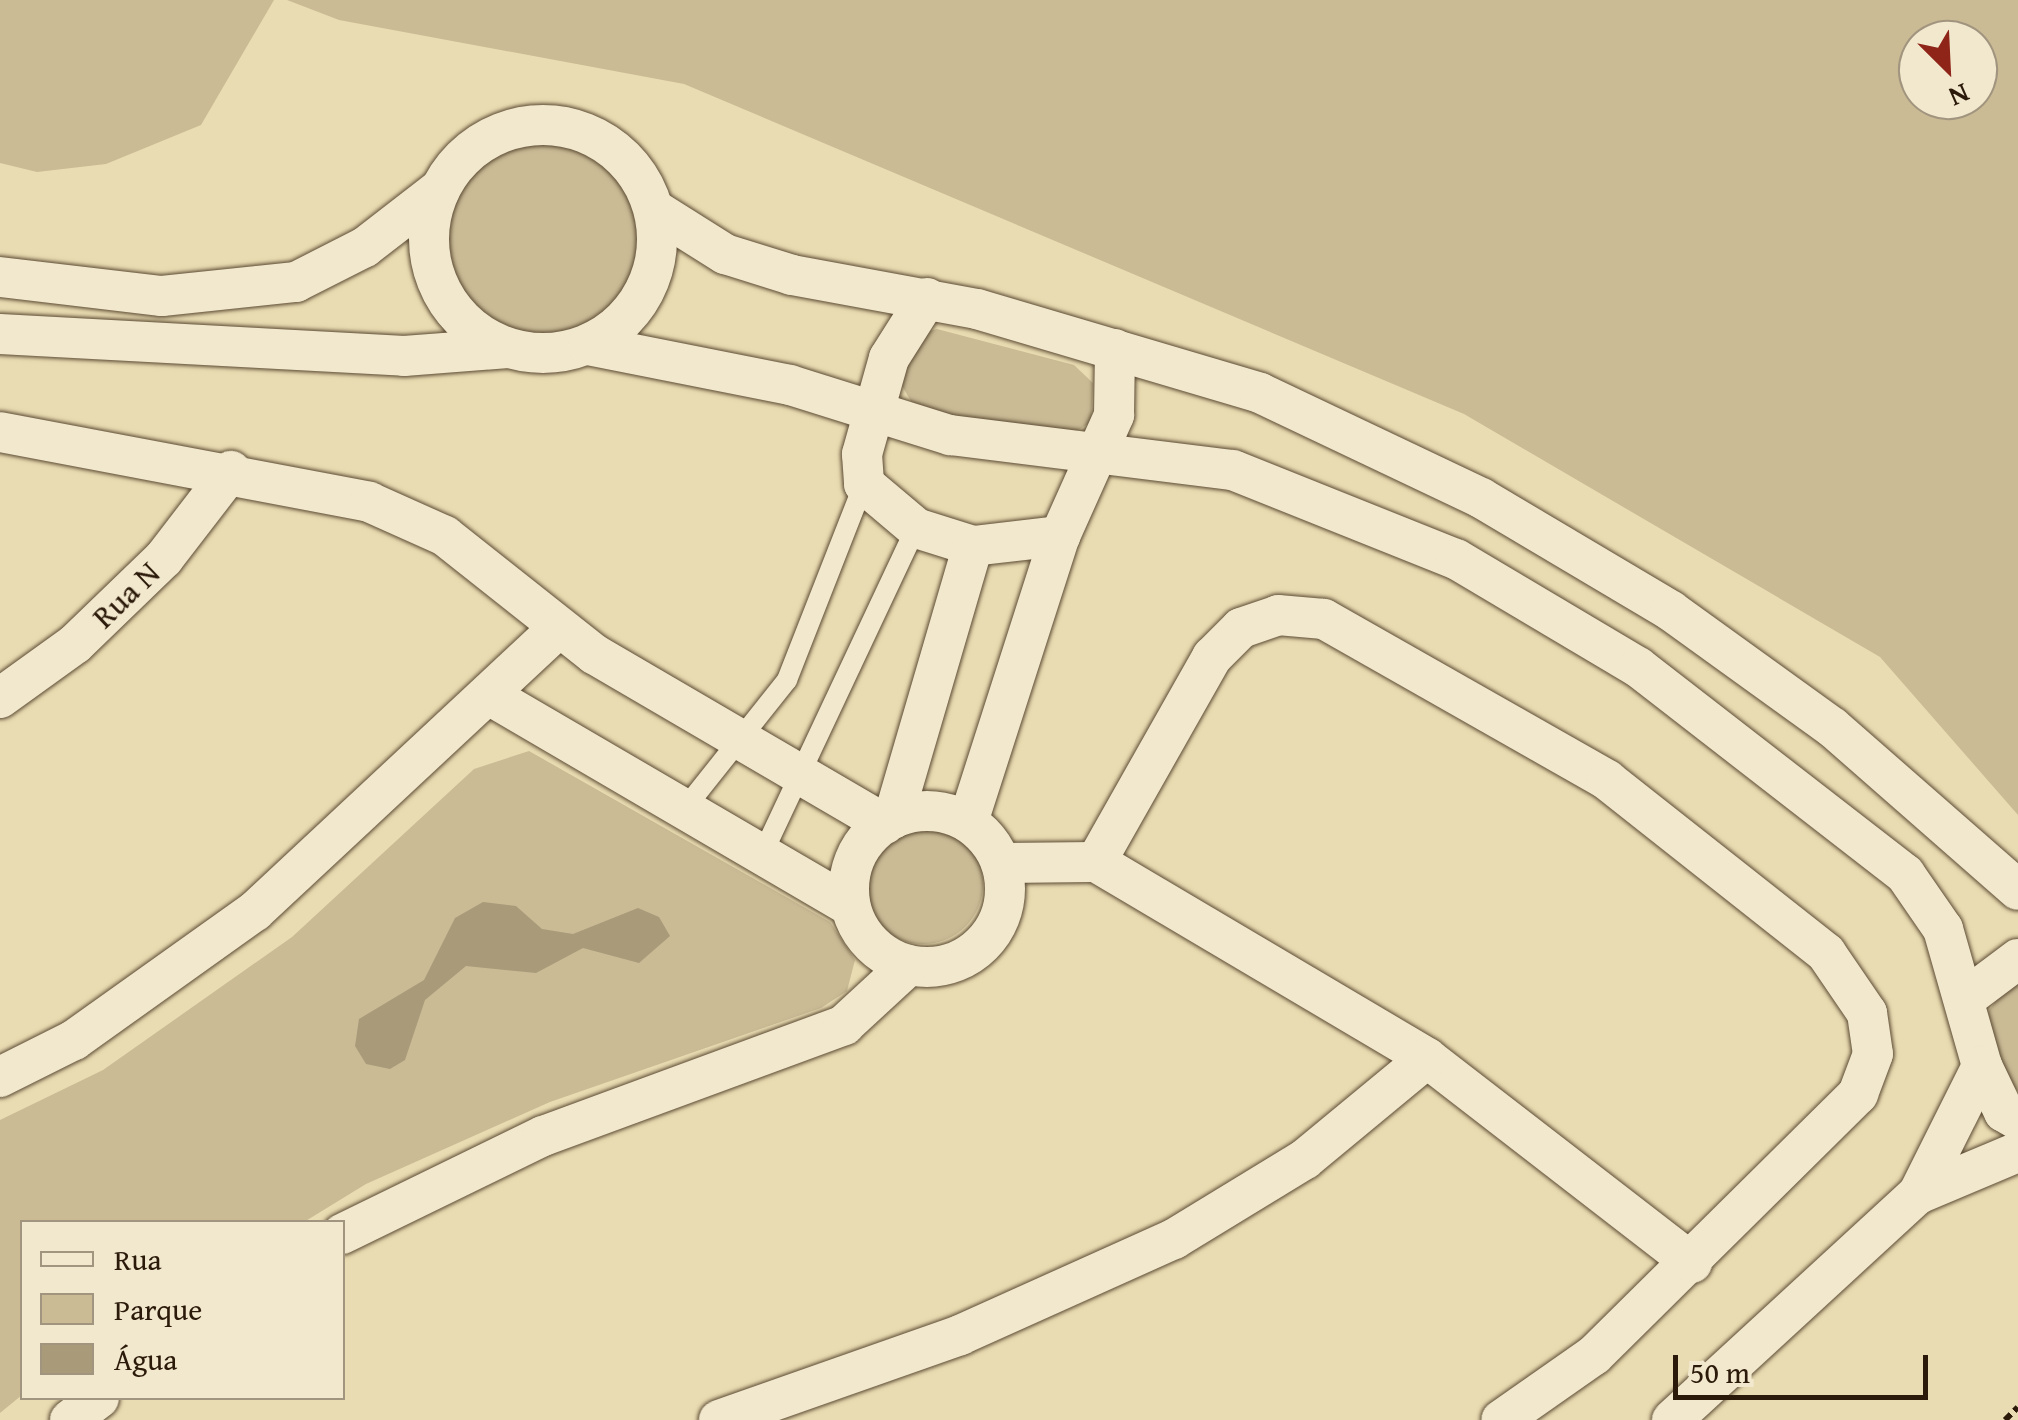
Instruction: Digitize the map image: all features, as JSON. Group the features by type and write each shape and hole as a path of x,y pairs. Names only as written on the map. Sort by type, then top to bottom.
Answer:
{"street":[{"path":"0,277 162,296 296,282 365,247 440,189 488,139 555,125 619,152 655,210 725,254 927,298 1260,393 1481,498 1672,611 1832,727 2018,890"},
{"path":"440,189 429,253 438,284 454,312 508,348"},
{"path":"0,334 386,356 508,348 548,354 588,344 622,322 647,289 658,250 655,210"},
{"path":"927,298 889,358 875,411 864,484 916,528 973,546 1060,536"},
{"path":"588,344 875,411 950,435 1090,457 1233,470 1338,506 1456,559 1638,666 1905,874 1943,928 1966,998 1982,1066 2004,1112 2018,1120"},
{"path":"968,822 1060,536 1116,402 1114,349"},
{"path":"0,432 231,471 369,502 445,536 559,628 737,745 889,821 931,811 968,822 1001,863 1004,904 986,940 951,963 909,965 871,944 850,906 680,813 489,696"},
{"name":"Rua N","path":"0,698 75,644 164,558 231,471"},
{"path":"850,906 854,860 889,821 973,546"},
{"path":"1096,862 1212,657 1241,628 1278,615 1324,619 1607,780 1826,953 1867,1013 1873,1054 1858,1094 1692,1263 1594,1355 1501,1420"},
{"path":"0,1077 74,1040 255,911 559,628"},
{"path":"1001,863 1096,862 1427,1058 1692,1263"},
{"path":"1966,998 2018,960"},
{"path":"345,1233 543,1136 844,1024 909,965"},
{"path":"719,1420 960,1335 1174,1239 1305,1160 1427,1058"},
{"path":"1918,1194 1982,1066"},
{"path":"1672,1420 1918,1194 2018,1152"},
{"path":"70,1420 96,1400"}],"lane":[{"path":"680,813 788,680 864,484"},
{"path":"762,856 916,528"}],"path":[{"path":"2005,1420 2018,1407"}],"green space":[{"path":"0,0 274,0 201,125 106,164 37,172 0,163"},
{"path":"287,0 2018,0 2018,815 1880,657 1464,414 684,84 339,20"},
{"path":"542,139 580,147 612,168 633,200 641,238 633,276 612,308 580,329 542,337 504,329 472,308 451,276 443,238 451,200 472,168 504,147"},
{"path":"937,329 1074,365 1093,383 1091,422 1059,442 914,406 899,381 923,333"},
{"path":"529,751 830,922 855,960 847,991 821,1008 550,1102 366,1184 307,1220 20,1220 20,1397 0,1413 0,1120 103,1070 292,937 474,769"},
{"path":"923,824 946,829 965,842 978,861 983,884 978,907 965,926 946,939 923,944 900,939 881,926 868,907 863,884 868,861 881,842 900,829"},
{"path":"2018,971 2018,1091 2003,1076 1988,1012"}],"water":[{"path":"483,902 516,906 542,929 573,934 638,908 659,917 670,936 639,963 583,948 536,973 466,966 425,1000 405,1060 390,1069 366,1064 355,1046 359,1019 424,980 455,918"}]}
